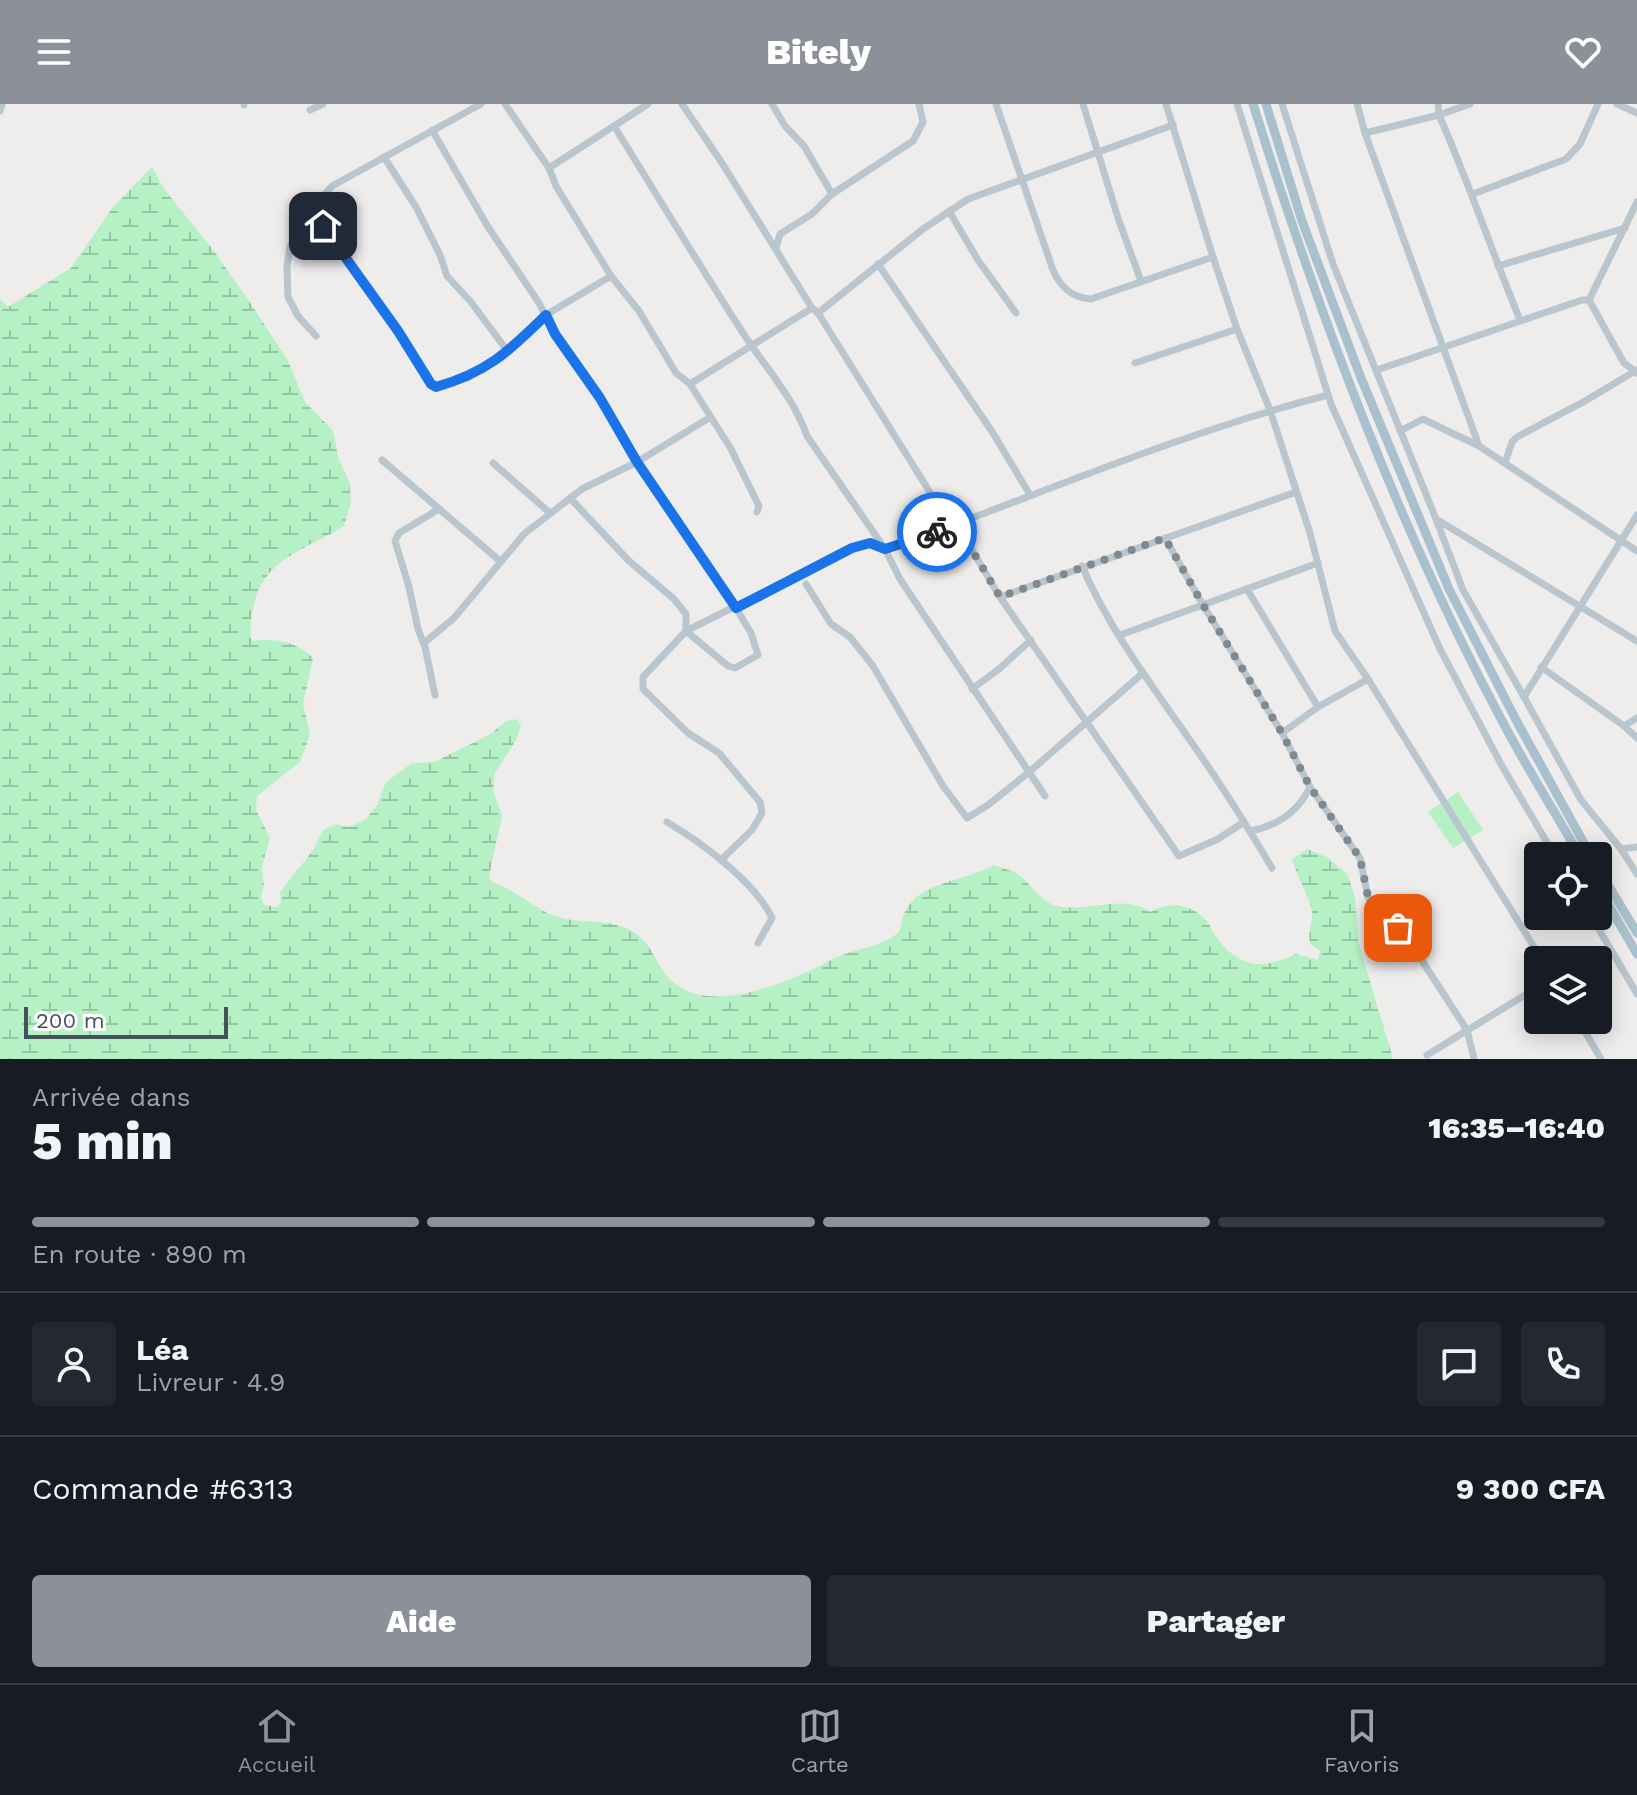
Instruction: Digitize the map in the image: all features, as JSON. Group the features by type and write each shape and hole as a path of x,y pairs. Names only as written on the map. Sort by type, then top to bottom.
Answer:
{"main road":[{"path":"1253,104 1334,341 1420,552 1507,730 1572,842"},
{"path":"1266,104 1302,221 1343,331 1460,612 1583,842"},
{"path":"1612,888 1633,917 1637,933"},
{"path":"1612,911 1637,954"}],"street":[{"path":"0,111 2,104"},
{"path":"310,110 323,104"},
{"path":"316,336 292,306 287,284 290,247 297,227 332,186 481,104"},
{"path":"506,104 549,168 556,186 611,276 639,311 676,373 690,384 731,449 759,506 757,512"},
{"path":"549,168 648,104"},
{"path":"682,104 1000,597 1179,856 1218,839 1244,822"},
{"path":"772,104 785,126 804,146 832,194"},
{"path":"776,251 780,234 812,214 832,194 913,141 923,122 919,104"},
{"path":"996,104 1057,280 1063,287 1079,297 1091,299 1213,257"},
{"path":"1083,104 1096,152 1141,281"},
{"path":"1166,104 1237,329 1270,410 1318,563 1335,631 1533,946"},
{"path":"1237,104 1319,358 1328,395 1440,649 1547,842"},
{"path":"1282,104 1333,264 1463,590 1581,800 1637,874"},
{"path":"1357,104 1479,446"},
{"path":"1438,104 1439,115 1473,194 1520,320"},
{"path":"1365,133 1470,104"},
{"path":"1473,194 1574,154 1598,104"},
{"path":"1617,104 1637,113"},
{"path":"690,384 815,311 949,211 977,195 1173,125"},
{"path":"614,126 794,408 807,436 885,549 900,579 1045,796"},
{"path":"432,130 555,334 736,608 759,651 757,656 737,667 728,666 686,631"},
{"path":"384,157 416,207 447,276 471,302 508,352"},
{"path":"1377,370 1520,320 1589,300 1637,202"},
{"path":"312,211 436,387 467,378 508,352 546,315 611,276"},
{"path":"949,211 978,260 1016,313"},
{"path":"1498,266 1625,228"},
{"path":"878,264 993,433 1030,495"},
{"path":"1505,463 1512,442 1521,434 1637,372 1624,363 1589,300"},
{"path":"1343,331 1359,326"},
{"path":"1135,363 1237,329"},
{"path":"721,860 752,830 762,813 760,802 719,753 688,733 643,689 643,677 686,631 852,548 870,543 885,549 1166,445 1270,410 1328,395"},
{"path":"424,643 454,618 524,534 550,513 582,489 637,462 709,418"},
{"path":"1400,431 1423,419 1479,446 1637,551"},
{"path":"382,460 500,561"},
{"path":"493,463 550,513"},
{"path":"1000,597 1296,492"},
{"path":"570,498 629,561 674,599 686,614 686,631"},
{"path":"435,695 424,643 395,541 399,533 439,509"},
{"path":"1524,697 1637,515"},
{"path":"1436,519 1637,641"},
{"path":"1165,538 1282,733 1310,787 1360,858 1368,897 1416,951 1467,1030 1474,1059"},
{"path":"1120,635 1318,563"},
{"path":"1082,566 1091,587 1143,673 1272,868"},
{"path":"806,584 831,624 854,641 873,666 943,786 965,817 988,805 1028,773 1143,673"},
{"path":"1247,589 1318,707"},
{"path":"972,689 1031,640"},
{"path":"1541,667 1637,738"},
{"path":"1282,733 1318,707 1368,679"},
{"path":"1624,726 1637,718"},
{"path":"1250,831 1273,824 1296,809 1310,787"},
{"path":"667,822 696,839 721,860 761,901 772,916 758,943"},
{"path":"1621,849 1637,847"},
{"path":"1599,930 1637,994"},
{"path":"1427,1055 1524,995"},
{"path":"1586,1034 1601,1059"}],"green space":[{"path":"152,167 164,189 214,251 251,304 288,361 305,402 333,431 339,460 349,481 351,502 344,526 277,565 259,588 253,609 252,641 285,642 313,658 303,704 310,734 300,762 257,796 256,810 270,838 262,867 264,887 261,896 264,905 277,907 281,902 280,892 314,849 323,830 336,824 349,827 366,819 377,805 386,782 412,763 434,762 489,735 506,721 517,719 521,726 516,740 495,773 493,790 502,815 489,876 492,882 555,916 613,924 632,931 649,947 669,978 685,990 705,996 727,996 796,977 841,955 893,937 900,931 904,914 922,893 994,865 1018,874 1040,896 1057,906 1128,904 1150,912 1172,905 1186,907 1206,920 1217,939 1236,957 1254,964 1274,962 1296,954 1318,960 1320,951 1310,944 1311,907 1292,859 1307,849 1327,857 1347,874 1355,897 1359,944 1393,1059 0,1059 0,299 8,307 71,268 113,207"},
{"path":"1458,792 1483,830 1453,848 1428,812"}],"way so far":[{"path":"937,532 957,525 1000,597 1165,538 1282,733 1310,787 1360,858 1365,892 1398,928"}],"route":[{"path":"323,226 436,387 467,378 508,352 546,315 637,462 736,608 852,548 870,543 885,549 937,532"}]}
